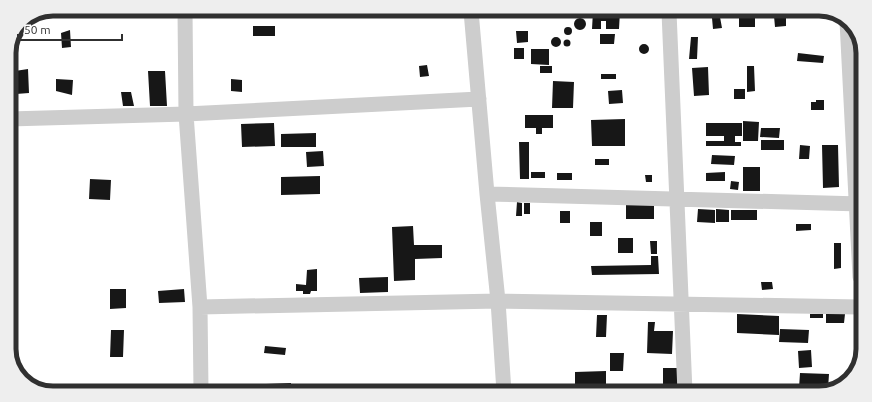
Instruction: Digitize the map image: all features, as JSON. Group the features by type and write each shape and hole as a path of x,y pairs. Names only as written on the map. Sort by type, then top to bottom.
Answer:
{"street":[{"path":"185,16 186,114 200,307 201,386"},
{"path":"471,16 498,301 504,386"},
{"path":"669,16 685,386"},
{"path":"847,29 856,162"},
{"path":"16,119 186,114 479,99"},
{"path":"487,194 856,204"},
{"path":"200,307 498,301 856,307"}],"building":[{"path":"559,16 583,16 583,17 559,18"},
{"path":"593,16 620,16 619,29 606,29 606,21 601,21 601,29 592,29"},
{"path":"739,16 755,16 755,27 739,27"},
{"path":"774,16 786,16 786,26 775,27"},
{"path":"720,17 722,28 713,29 712,18"},
{"path":"580,18 584,20 586,24 584,28 580,30 576,28 574,24 576,20"},
{"path":"253,26 275,26 275,36 253,36"},
{"path":"566,27 570,27 572,31 570,35 566,35 564,33 564,29"},
{"path":"70,30 71,47 62,48 61,33"},
{"path":"516,31 528,31 528,42 517,43"},
{"path":"600,34 615,34 614,44 600,44"},
{"path":"554,37 558,37 560,38 560,46 554,47 551,44 551,40"},
{"path":"691,37 698,37 697,59 689,59"},
{"path":"567,39 570,40 570,46 567,47 564,46 563,43 564,40"},
{"path":"642,44 646,44 648,45 648,53 642,54 639,51 639,47"},
{"path":"514,48 524,48 524,59 514,59"},
{"path":"531,49 549,49 549,65 531,64"},
{"path":"798,53 824,56 823,63 797,61"},
{"path":"427,65 429,76 420,77 419,66"},
{"path":"540,66 552,66 552,73 540,73"},
{"path":"747,66 754,66 755,91 747,92"},
{"path":"708,67 709,95 694,96 692,68"},
{"path":"28,69 29,93 16,94 16,71"},
{"path":"148,71 165,71 167,106 150,106"},
{"path":"601,74 616,74 616,79 601,79"},
{"path":"56,79 73,80 72,95 56,91"},
{"path":"231,79 242,80 242,92 231,91"},
{"path":"553,81 574,82 573,108 552,108"},
{"path":"734,89 745,89 745,99 734,99"},
{"path":"622,90 623,103 609,104 608,91"},
{"path":"121,92 131,92 134,106 123,106"},
{"path":"816,100 824,100 824,110 811,110 811,102 816,102"},
{"path":"525,115 553,115 553,128 542,128 542,134 536,134 536,128 525,128"},
{"path":"625,119 625,146 592,146 591,120"},
{"path":"743,121 759,122 758,141 743,141"},
{"path":"274,123 275,146 242,147 241,124"},
{"path":"706,123 742,123 742,136 735,136 735,142 741,142 741,146 706,146 706,141 724,141 724,136 706,136"},
{"path":"761,128 780,128 779,138 760,137"},
{"path":"316,133 316,147 281,147 281,134"},
{"path":"761,140 784,140 784,150 761,150"},
{"path":"519,142 529,142 529,179 520,179"},
{"path":"800,145 810,146 809,159 799,159"},
{"path":"822,145 838,145 839,187 823,188"},
{"path":"323,151 324,166 307,167 306,152"},
{"path":"712,155 735,156 734,165 711,164"},
{"path":"595,159 609,159 609,165 595,165"},
{"path":"743,167 760,167 760,191 743,191"},
{"path":"531,172 545,172 545,178 531,178"},
{"path":"725,172 725,181 706,181 706,173"},
{"path":"557,173 572,173 572,180 557,180"},
{"path":"645,175 652,175 652,182 646,182"},
{"path":"320,176 320,194 281,195 281,177"},
{"path":"90,179 111,180 110,200 89,199"},
{"path":"731,181 739,182 738,190 730,189"},
{"path":"517,202 522,203 522,216 516,216"},
{"path":"524,203 530,203 530,214 524,214"},
{"path":"654,203 654,219 626,219 626,204"},
{"path":"698,209 715,210 715,223 697,222"},
{"path":"716,209 729,210 729,222 716,222"},
{"path":"731,210 757,210 757,220 731,220"},
{"path":"560,211 570,211 570,223 560,223"},
{"path":"590,222 602,222 602,236 590,236"},
{"path":"796,224 811,224 811,230 796,231"},
{"path":"413,226 414,245 442,245 442,258 415,259 415,280 394,281 392,227"},
{"path":"618,238 633,238 633,253 618,253"},
{"path":"650,241 657,241 657,254 651,254"},
{"path":"834,243 841,243 841,268 834,269"},
{"path":"651,256 658,256 659,274 592,275 591,266 651,265"},
{"path":"317,269 317,291 311,291 310,294 303,294 303,291 296,291 296,284 306,285 307,270"},
{"path":"388,277 388,292 360,293 359,278"},
{"path":"761,282 772,282 773,289 762,290"},
{"path":"110,289 126,289 126,308 110,309"},
{"path":"184,289 185,302 159,303 158,291"},
{"path":"737,314 779,316 779,335 737,333"},
{"path":"810,314 823,314 823,318 810,318"},
{"path":"826,314 845,314 844,323 826,323"},
{"path":"597,315 607,315 606,337 596,337"},
{"path":"648,322 655,322 654,331 673,331 672,354 647,353"},
{"path":"780,329 809,330 808,343 779,342"},
{"path":"111,330 124,330 123,357 110,357"},
{"path":"265,346 286,348 285,355 264,353"},
{"path":"811,350 812,367 799,368 798,351"},
{"path":"610,353 624,353 623,371 610,371"},
{"path":"663,368 677,368 678,386 663,386"},
{"path":"606,371 606,385 575,386 575,372"},
{"path":"800,373 829,374 828,385 799,386"},
{"path":"291,383 291,386 266,386 266,384"}]}
